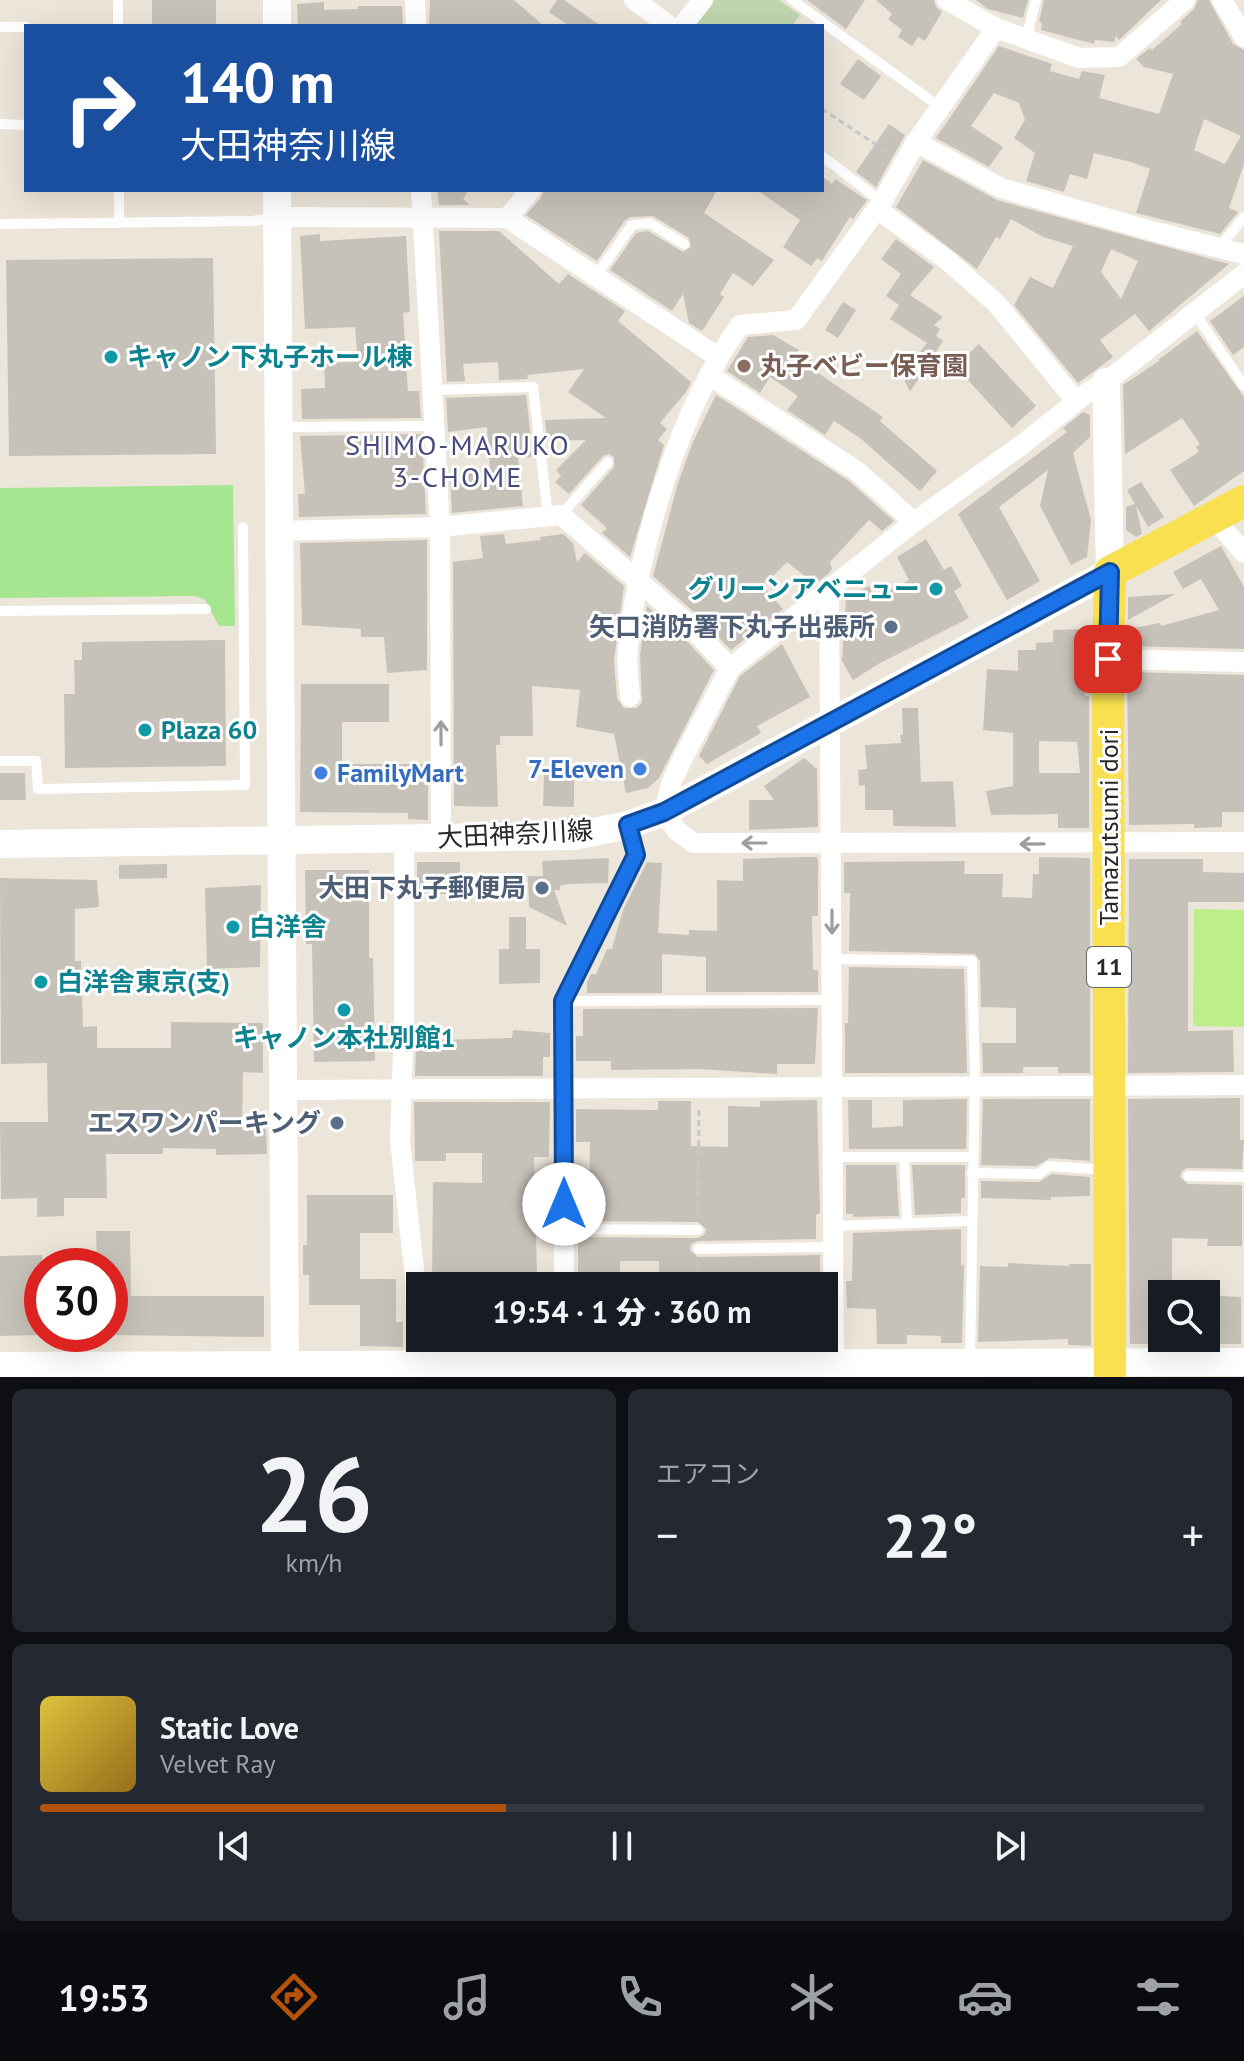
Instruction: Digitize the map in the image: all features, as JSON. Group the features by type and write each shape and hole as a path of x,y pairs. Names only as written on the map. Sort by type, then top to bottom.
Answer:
{"main road":[{"path":"1110,572 1244,501"},
{"name":"Tamazutsumi dori","path":"1110,572 1110,1370"}],"street":[{"path":"277,0 277,24"},
{"path":"415,0 416,24"},
{"path":"634,0 667,24"},
{"path":"684,24 703,0"},
{"path":"947,0 996,28 1079,58 1119,57 1185,0"},
{"path":"1222,0 1244,37"},
{"path":"630,697 627,651 639,581 661,498 686,425 713,366 740,325 796,320 879,206 916,142 996,28"},
{"path":"916,142 1001,188 1244,254"},
{"path":"421,192 440,527 441,839"},
{"path":"507,218 529,192"},
{"path":"285,1371 277,204 422,218 507,218 596,276 857,471 914,522"},
{"path":"879,206 996,303 1076,401"},
{"path":"1244,274 1106,382 914,522 730,668 676,772 664,812 677,831 694,843 1244,842"},
{"path":"1106,382 1110,572"},
{"path":"279,531 440,527 554,515 639,581 685,621 730,668"},
{"path":"1213,517 1244,553"},
{"name":"大田神奈川線","path":"0,844 574,836 628,825 664,812 1110,572"},
{"path":"829,589 834,1370"},
{"path":"1108,659 1244,662"},
{"path":"564,1272 563,1001 636,855 628,825"},
{"path":"404,839 400,1141 415,1278 417,1371"},
{"path":"282,1090 1244,1085"},
{"path":"0,1366 100,1371 417,1371 565,1360 698,1370 834,1370 970,1363 1110,1370 1244,1362"}],"lane":[{"path":"118,0 118,24"},
{"path":"792,0 940,107"},
{"path":"1026,39 1036,0"},
{"path":"0,27 24,27"},
{"path":"0,124 24,125"},
{"path":"824,158 879,206"},
{"path":"119,192 119,223"},
{"path":"0,224 251,221 277,204"},
{"path":"1219,248 1244,217"},
{"path":"596,276 632,225 650,223 684,244"},
{"path":"1194,312 1244,386"},
{"path":"433,390 533,387 554,515"},
{"path":"279,427 435,426"},
{"path":"554,515 608,462"},
{"path":"0,761 36,761 38,789 245,785 243,527"},
{"path":"0,611 206,609"},
{"path":"832,959 972,961 970,1363"},
{"path":"563,1001 832,1000"},
{"path":"832,1157 972,1157"},
{"path":"904,1157 907,1223"},
{"path":"972,1173 1039,1174 1049,1166 1112,1171"},
{"path":"1188,1176 1244,1177"},
{"path":"832,1226 971,1221"},
{"path":"564,1229 698,1230"},
{"path":"698,1249 833,1247"}],"path":[{"path":"824,110 892,154"},
{"path":"698,1230 699,1088"},
{"path":"698,1249 698,1272"}],"green space":[{"path":"714,0 779,0 800,15 793,24 694,24"},
{"path":"233,485 235,626 219,626 205,600 196,596 0,598 0,488"},
{"path":"1194,909 1244,910 1244,1027 1193,1026"}],"building":[{"path":"152,0 216,0 216,24 152,24"},
{"path":"430,0 514,0 542,24 429,24"},
{"path":"557,0 564,0 598,24 567,24 549,12"},
{"path":"807,0 865,0 846,29"},
{"path":"876,0 934,0 942,12 925,41 918,37 912,46 898,37 902,30 888,19 892,14"},
{"path":"976,0 1028,0 1023,18 988,9"},
{"path":"1044,0 1161,0 1119,40 1116,36 1114,42 1095,40 1094,44 1041,30 1042,23 1039,22"},
{"path":"1198,0 1209,0 1233,44 1244,50 1244,164 1229,208 1238,212 1220,234 1136,213 1150,169 1131,162 1094,153 1087,179 1070,174 1064,192 1026,181 1035,153 1014,138 1025,120 1019,103 994,93 971,126 1003,147 989,167 936,138 999,46 1052,64 1050,71 1079,79 1082,71 1105,75 1099,98 1159,114 1173,74 1144,67 1136,59 1150,48 1152,50 1194,9","holes":["1204,119 1241,136 1225,164 1194,150"]},
{"path":"324,2 324,10 402,6 403,24 298,24 297,4"},
{"path":"858,59 881,76 864,100 840,84"},
{"path":"889,124 905,135 876,187 856,172"},
{"path":"923,160 997,200 1229,264 1149,331 1135,314 1100,340 1113,357 1078,383 1014,305 1030,277 1053,288 1073,246 1043,237 1011,219 977,269 896,207","holes":["1111,249 1138,261 1121,299 1101,272"]},
{"path":"824,178 832,184 835,179 867,200 853,219 850,217 822,261 817,258 811,266 783,247 800,220 760,192 824,192"},
{"path":"437,192 468,192 463,199 470,205 439,205"},
{"path":"543,192 716,192 704,213 774,260 753,286 733,273 720,294 724,297 702,331 689,323 683,294 672,311 610,270 636,233 648,231 683,252 691,247 689,238 653,216 630,217 597,261 526,215"},
{"path":"439,231 499,231 559,284 568,274 625,311 618,321 691,382 660,423 667,429 658,440 664,445 630,557 602,533 607,528 581,505 614,467 614,457 609,454 603,456 569,494 555,482 561,476 556,470 586,440 547,441 545,420 606,418 568,392 584,369 527,375 528,379 499,380 498,362 463,364 465,381 447,382"},
{"path":"320,234 320,241 406,236 410,312 403,313 408,391 419,391 421,418 302,419 301,389 325,388 324,363 358,362 355,327 305,329 300,236"},
{"path":"896,239 934,267 910,295 943,317 934,325 940,329 936,336 943,341 910,392 902,375 927,343 890,319 899,305 886,296 901,274 881,259"},
{"name":"キャノン下丸子ホール棟","path":"213,258 216,454 9,456 6,260"},
{"path":"1244,296 1244,347 1233,355 1210,321"},
{"path":"843,302 856,310 838,338 825,330"},
{"path":"1197,331 1244,397 1244,471 1194,506 1170,470 1199,452 1196,447 1200,444 1182,418 1125,454 1123,385"},
{"path":"773,335 822,367 818,373 883,417 880,421 937,471 920,491 860,438 834,421 825,435 787,410 798,396 770,377 760,393 727,371 748,337"},
{"path":"979,344 1036,406 1012,428 955,366"},
{"path":"526,395 533,457 518,458 523,506 452,513 450,475 490,470 487,427 448,432 446,398"},
{"path":"716,395 849,481 894,521 882,531 869,520 830,562 832,569 828,574 815,584 787,562 763,586 783,609 731,650 653,576 678,483 693,442"},
{"path":"1083,412 1090,415 1090,437 1073,453 1091,520 1087,557 1071,565 1040,506 1048,470 999,507 1040,581 1007,600 958,514 1067,432 1063,428"},
{"path":"422,434 426,514 299,517 298,494 305,494 300,436"},
{"path":"1141,482 1164,517 1148,527 1136,506 1142,534 1136,537 1126,530 1126,507 1135,504 1127,490"},
{"path":"504,534 506,544 563,534 573,543 577,562 585,553 624,586 614,660 617,698 624,708 637,708 642,702 640,655 647,606 676,630 714,670 659,778 648,788 626,793 614,734 576,727 580,690 532,686 533,736 500,736 500,745 496,745 498,807 454,806 453,562 483,558 480,536"},
{"path":"926,539 944,570 951,566 962,586 954,591 969,618 853,680 842,661 846,597 869,586 875,599 909,580 897,557"},
{"path":"427,540 427,670 387,673 384,637 361,637 361,629 302,625 300,543"},
{"path":"1221,546 1244,587 1244,649 1127,646 1128,629 1160,623 1161,626 1219,610 1201,579 1183,589 1173,572"},
{"path":"1175,594 1128,620 1128,597"},
{"path":"1085,629 1086,659 1080,659 1085,696 1089,696 1089,828 1058,828 1058,814 991,815 986,791 1013,786 1013,733 983,730 987,669 1018,671 1018,650 1036,650 1036,643 1053,642 1053,630","holes":["1039,741 1077,742 1080,773 1039,773"]},
{"name":"Plaza 60","path":"225,640 226,766 65,768 64,694 75,694 74,660 82,660 82,642"},
{"path":"782,644 810,697 757,726 761,733 707,764 699,756 740,676"},
{"path":"1127,672 1244,675 1244,812 1222,812 1222,827 1129,825"},
{"path":"301,684 389,684 389,722 342,722 342,764 428,764 428,820 408,819 408,813 300,812"},
{"path":"902,708 918,708 921,782 953,781 956,827 893,826 893,810 865,810 865,785 859,786 858,770 867,769 865,745 901,743"},
{"path":"804,758 817,769 818,827 749,830 749,800 774,800 764,786"},
{"path":"0,773 25,773 26,800 0,800"},
{"path":"544,775 574,776 574,807 543,806"},
{"path":"817,857 818,916 812,916 813,970 818,970 818,992 706,992 706,957 662,954 662,993 587,993 591,974 596,974 607,949 614,949 623,910 647,862 662,863 658,933 689,935 689,930 717,931 717,880 743,881 743,859"},
{"path":"1039,857 1090,858 1090,1073 1058,1073 1058,1067 1023,1067 1023,1073 983,1073 982,1043 1016,1043 1016,1008 981,1007 980,961 975,954 849,951 850,893 844,893 844,862 965,861 964,874 1003,874 1002,897 1032,898 1033,874 1039,874"},
{"path":"609,858 608,883 568,884 554,890 567,926 529,907 528,876 543,876 542,861"},
{"path":"1129,859 1203,859 1203,872 1244,873 1244,902 1188,902 1188,1031 1233,1030 1234,1072 1128,1073"},
{"path":"417,862 460,862 460,894 417,894"},
{"path":"167,864 167,878 119,879 119,865"},
{"path":"305,870 369,870 369,958 373,958 375,1061 314,1062 312,944 306,944"},
{"path":"0,878 97,880 99,907 75,909 75,961 81,961 83,1027 97,1026 97,1048 171,1048 171,1022 263,1023 263,1073 243,1072 242,1130 266,1129 267,1154 216,1155 216,1149 163,1148 163,1154 106,1154 107,1198 64,1198 64,1216 37,1217 37,1198 1,1199 0,1122 48,1122 47,1063 1,1064"},
{"name":"白洋舎","path":"261,885 260,967 207,969 205,888"},
{"path":"509,917 526,917 526,949 540,949 540,983 499,984 499,949 509,949"},
{"path":"849,967 964,969 967,1073 845,1073"},
{"path":"818,1008 815,1064 777,1064 777,1074 699,1069 611,1070 611,1061 576,1061 576,1036 583,1036 583,1009"},
{"path":"513,1030 550,1033 550,1057 543,1057 543,1076 415,1076 416,1044 439,1040 512,1038"},
{"path":"1240,1098 1240,1140 1244,1140 1242,1169 1187,1168 1180,1177 1188,1184 1242,1185 1242,1246 1207,1246 1208,1239 1172,1238 1172,1280 1148,1280 1148,1344 1130,1344 1128,1099"},
{"path":"967,1099 966,1149 849,1149 848,1100 872,1100 872,1128 903,1126 903,1100"},
{"path":"983,1099 1090,1099 1090,1161 1050,1158 1036,1166 981,1165"},
{"path":"817,1100 820,1213 816,1215 816,1239 698,1241 691,1244 690,1250 698,1257 820,1255 820,1272 659,1272 659,1261 620,1261 620,1272 578,1272 578,1237 698,1238 704,1235 706,1229 698,1222 579,1221 578,1196 589,1197 590,1142 576,1142 576,1109 658,1110 658,1101 691,1101 691,1146 728,1147 728,1106 760,1107 760,1101"},
{"path":"414,1102 550,1102 549,1157 534,1157 537,1272 432,1272 433,1182 482,1183 482,1153 446,1153 446,1161 415,1161"},
{"path":"846,1165 896,1165 899,1216 853,1217 853,1214 846,1214"},
{"path":"912,1165 965,1165 965,1198 961,1198 961,1213 915,1215"},
{"path":"1052,1174 1090,1177 1090,1196 1051,1197 1051,1200 981,1198 981,1181 1039,1182"},
{"path":"307,1195 393,1195 393,1233 360,1233 360,1279 396,1279 396,1322 403,1322 403,1347 360,1346 360,1305 309,1305 309,1275 303,1275 303,1245 307,1245"},
{"path":"961,1229 961,1265 964,1265 962,1343 941,1343 941,1336 907,1335 907,1344 877,1344 876,1309 847,1308 846,1281 852,1281 853,1233"},
{"path":"96,1231 130,1231 131,1296 264,1296 264,1337 128,1335 128,1248 96,1248"},
{"path":"24,1255 24,1335 0,1336 0,1256"},
{"path":"1008,1263 1091,1264 1091,1346 1068,1345 1068,1339 978,1342 980,1266 1008,1267"},
{"path":"1220,1296 1241,1297 1241,1344 1220,1344"}],"place":[{"name":"キャノン下丸子ホール棟","path":"111,357"},
{"name":"丸子ベビー保育園","path":"744,366"},
{"name":"グリーンアベニュー","path":"936,589"},
{"name":"矢口消防署下丸子出張所","path":"891,627"},
{"name":"Plaza 60","path":"145,730"},
{"name":"7-Eleven","path":"640,769"},
{"name":"FamilyMart","path":"321,773"},
{"name":"大田下丸子郵便局","path":"542,888"},
{"name":"白洋舎","path":"233,927"},
{"name":"白洋舎東京(支)","path":"41,982"},
{"name":"キャノン本社別館1","path":"344,1010"},
{"name":"エスワンパーキング","path":"337,1123"}],"district":[{"name":"SHIMO-MARUKO 3-CHOME","path":"458,461"}],"route":[{"path":"564,1204 563,1001 636,855 628,825 664,812 1110,572 1108,659"}]}
